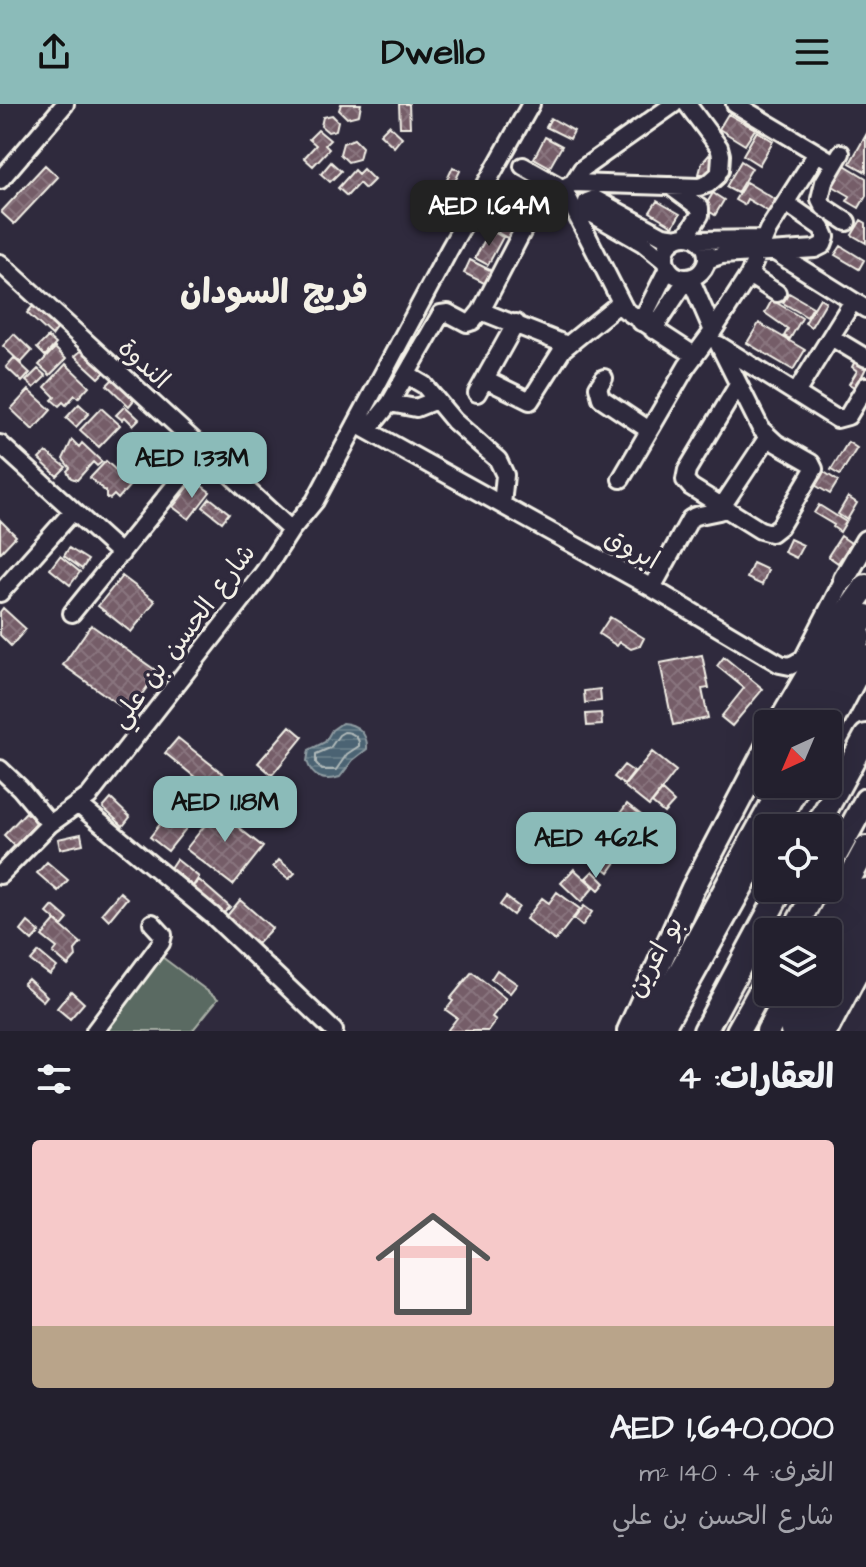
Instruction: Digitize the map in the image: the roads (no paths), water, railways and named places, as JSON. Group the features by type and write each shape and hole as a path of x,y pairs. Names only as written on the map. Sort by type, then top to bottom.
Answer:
{"highway":[{"path":"787,710 831,635 866,586"},
{"path":"810,710 838,655 866,616"},
{"path":"838,710 866,657"},
{"path":"842,725 866,680"},
{"path":"824,814 866,736"},
{"path":"636,1028 693,888 754,772"},
{"path":"636,1028 757,798"},
{"path":"842,844 866,800"},
{"path":"828,918 866,848"},
{"path":"661,1031 754,864"},
{"path":"677,1031 754,886"},
{"path":"842,937 866,890"},
{"path":"705,1031 774,902"},
{"path":"811,1031 866,923"},
{"path":"738,1031 754,1002"},
{"path":"768,1031 781,1006"},
{"path":"792,1031 805,1006"}],"main road":[{"path":"844,579 866,541"},
{"path":"844,579 855,571 866,569"},
{"path":"812,710 866,625"},
{"name":"بو اعرين","path":"636,1028 774,798"},
{"path":"827,1031 866,957"}],"street":[{"path":"0,180 65,104"},
{"name":"شارع الحسن بن علي","path":"0,875 50,824 89,796 264,572 291,530 315,501 362,427 443,261 514,161 531,104"},
{"path":"362,427 390,403 441,314 448,313 467,323 473,321 561,184 674,104"},
{"path":"561,184 699,187 708,184 719,173 719,147 687,104"},
{"path":"735,104 817,153 838,158 820,195 821,204 847,222"},
{"path":"621,479 694,355 713,338 765,248 786,203 817,153"},
{"path":"514,161 561,184 587,202 589,212 643,243 680,278 689,278"},
{"path":"561,184 629,315 694,355"},
{"path":"647,326 667,264 667,248 687,238 701,211 698,205 669,185"},
{"path":"587,202 595,199 663,236 723,240 765,248 860,305 831,337 796,393"},
{"path":"707,260 765,248 819,248 826,237 818,225 786,203"},
{"path":"818,225 828,210"},
{"path":"696,221 723,240"},
{"path":"647,326 689,278 702,272 707,252 687,238"},
{"name":"الندوة","path":"0,263 291,530"},
{"path":"749,275 777,293"},
{"path":"689,278 713,338 738,385 756,421 768,437 811,463 814,469 776,531 765,533 687,484 685,475 738,385"},
{"path":"516,323 481,386 530,401 567,345 621,302"},
{"path":"481,311 567,345"},
{"path":"831,337 866,358"},
{"path":"713,338 841,419 848,416 865,391"},
{"path":"407,375 424,385 454,421 498,460 505,475 502,505"},
{"path":"604,378 598,387 601,398 649,430"},
{"path":"390,403 416,408 436,400"},
{"name":"ابروق","path":"362,427 652,588 771,660 790,666 803,659 809,651 844,579"},
{"path":"652,588 690,519 717,512 723,507 768,437"},
{"path":"0,444 121,554"},
{"path":"72,613 203,451"},
{"path":"0,593 73,511"},
{"path":"0,769 50,824"},
{"path":"79,805 213,916 334,1031"},
{"path":"95,1031 161,943 163,935 152,923"}],"water":[{"path":"342,723 360,730 366,738 367,749 353,760 340,777 319,777 309,767 309,750 325,742 332,730"}],"district":[{"name":"فريج السودان","path":"274,293"}]}
